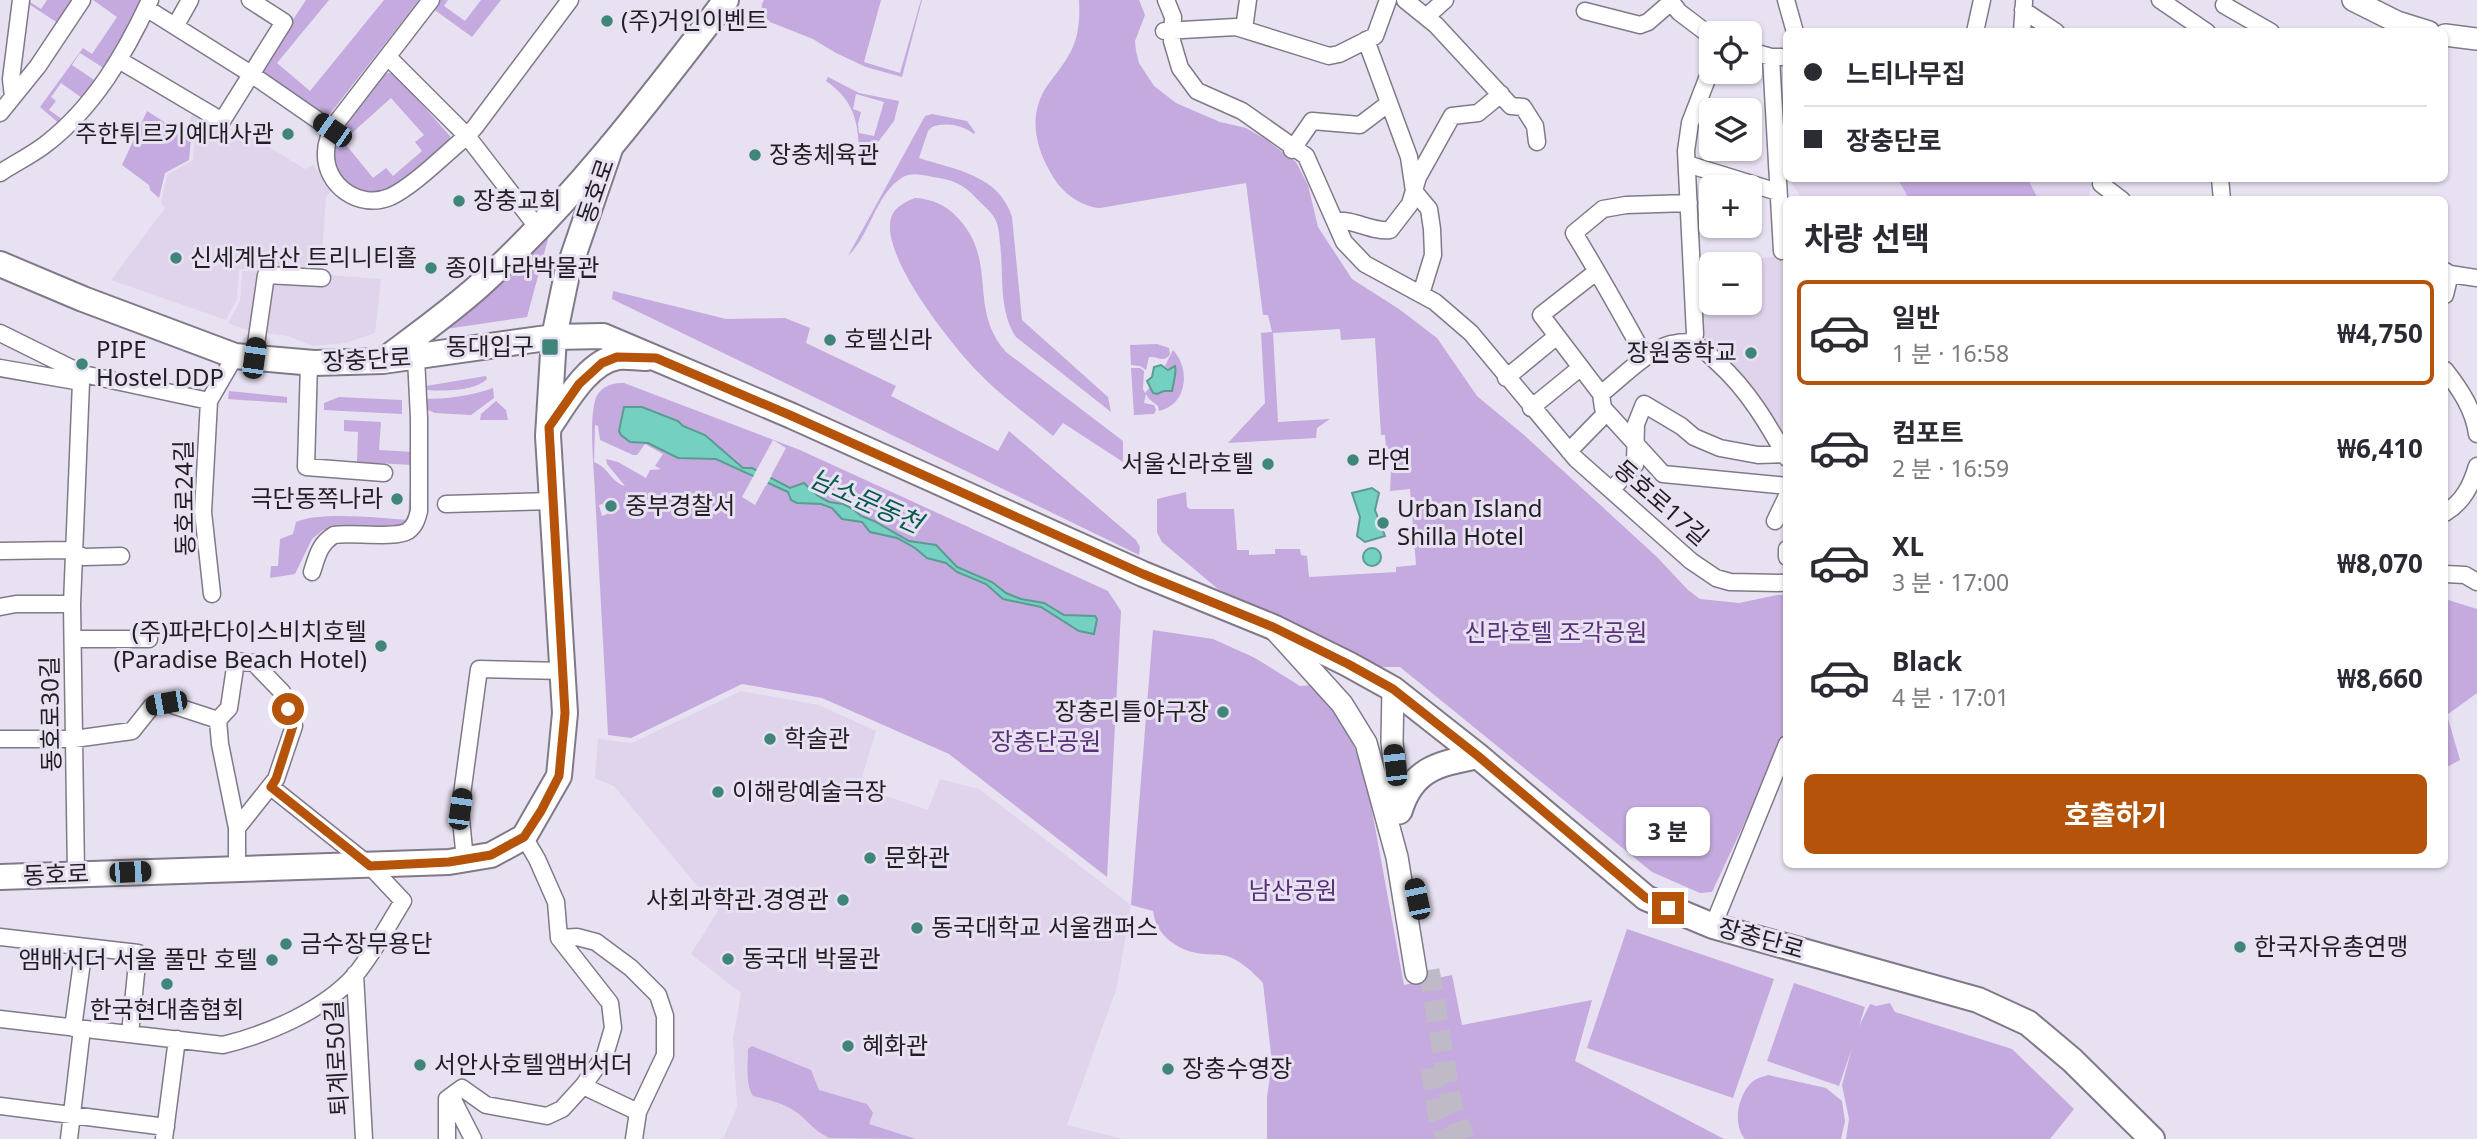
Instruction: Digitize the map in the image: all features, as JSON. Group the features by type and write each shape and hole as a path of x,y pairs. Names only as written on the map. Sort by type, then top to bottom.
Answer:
{"main road":[{"name":"동호로","path":"0,877 370,866 465,860 491,855 524,837 559,776 565,713 548,432 554,337 567,274 611,146 646,106 726,0"},
{"path":"2353,0 2397,22 2416,28"},
{"path":"2448,35 2477,39"},
{"path":"383,361 480,285 538,228 611,146"},
{"name":"장충단로","path":"0,264 83,299 245,357 309,363 383,361 554,337 603,336 792,416 1143,574 1273,627 1393,689 1478,756 1646,898 1713,926 1978,1000 2028,1023 2072,1060 2152,1139"},
{"path":"548,432 579,384 602,363 617,357 656,358"},
{"path":"1273,627 1342,704 1366,743 1397,857 1422,971 1392,742 1393,689"},
{"path":"1400,810 1405,795 1427,771 1444,763 1478,756"}],"street":[{"path":"13,97 11,79 21,0"},
{"path":"0,113 38,66 82,0"},
{"path":"176,25 190,0"},
{"path":"119,60 222,121 284,22 250,0"},
{"path":"431,0 332,130 326,145 326,162 330,175 338,186 361,200 388,198 402,190 467,136 570,0"},
{"name":"동호로17길","path":"1166,0 1173,17 1168,30 1180,68 1197,91 1242,111 1306,156 1344,242 1364,264 1435,302 1471,333 1569,451 1691,561 1716,578 1730,582 1783,583"},
{"path":"1244,29 1248,0"},
{"path":"1168,30 1236,27 1329,57 1375,36 1388,0"},
{"path":"1405,0 1426,17 1511,106 1523,107 1535,126 1537,142"},
{"path":"1426,17 1445,0"},
{"path":"1786,0 1793,28"},
{"path":"1976,28 1982,0"},
{"path":"2160,0 2201,28"},
{"path":"1585,11 1640,25 1648,22 1671,1 1679,12 1699,27"},
{"path":"0,173 45,145 74,120 107,80 131,40 148,4 332,130"},
{"path":"2022,28 2023,5"},
{"path":"2023,5 2051,28"},
{"path":"2224,5 2264,28"},
{"path":"1366,40 1409,157 1414,191 1429,209 1433,255 1421,295"},
{"path":"388,57 467,136 538,228"},
{"path":"1779,57 1778,192 1782,251"},
{"path":"1693,344 1695,334 1686,151 1690,124 1705,84"},
{"path":"1335,221 1346,220 1379,231 1390,230 1410,204 1418,177 1452,116 1478,113 1500,94"},
{"path":"1293,148 1312,121 1360,125 1389,103"},
{"path":"1687,164 1778,192"},
{"path":"2100,187 2115,196"},
{"path":"1645,356 1574,233 1603,209 1626,205 1689,203"},
{"path":"1596,272 1541,315 1601,394 1603,408 1663,474 1783,486"},
{"path":"2448,273 2477,278"},
{"path":"245,357 266,275 322,278"},
{"path":"0,332 82,378"},
{"path":"1506,378 1557,336"},
{"path":"1601,394 1631,371 1645,356 1669,345 1684,342 1693,344 1704,350 1737,380 1757,407 1783,452"},
{"name":"동호로24길","path":"212,594 203,512 209,401 245,357"},
{"path":"312,572 319,549 325,540 334,535 400,534 411,529 419,511 416,358"},
{"path":"309,363 306,467 384,473"},
{"path":"0,368 82,378 209,401"},
{"path":"1531,408 1580,368"},
{"path":"2448,374 2460,389 2476,421 2477,434"},
{"name":"동호로30길","path":"76,874 72,604 82,378"},
{"path":"1611,490 1635,465 1636,424 1644,404 1694,437 1720,448 1758,455 1783,456"},
{"path":"1569,451 1607,412"},
{"path":"2448,511 2457,506 2472,484 2477,466"},
{"path":"446,504 552,500"},
{"path":"1775,521 1783,504"},
{"path":"0,551 69,550 84,557 121,556"},
{"path":"2448,574 2465,575 2477,582"},
{"path":"0,607 16,604 72,604"},
{"path":"73,639 149,639"},
{"path":"237,828 276,779 293,726 282,692 254,663 236,662 229,708 218,720 220,744 237,828 237,869"},
{"path":"465,860 460,809 479,669 563,671"},
{"path":"0,739 74,738 132,731 152,706 166,703 218,720"},
{"path":"1713,926 1783,754"},
{"path":"0,1019 223,1045 242,1040 313,1009 355,974 403,901 370,866 271,787"},
{"path":"447,1139 447,1099 462,1088 486,1105 547,1116 562,1109 583,1086 605,1055 613,1028 610,1003 559,938 556,902 524,837"},
{"path":"0,937 138,953 130,1034"},
{"path":"559,938 577,937 596,942 631,968 657,995 665,1016 665,1055 638,1112 634,1139"},
{"path":"69,1139 84,947"},
{"name":"퇴계로50길","path":"355,974 364,1139"},
{"path":"0,1106 72,1115 165,1133 177,1040"},
{"path":"583,1086 638,1112"},
{"path":"452,1096 472,1139"}],"shaded area":[{"path":"1783,63 1783,158 1775,64"},
{"path":"193,114 239,141 251,136 305,169 313,165 334,188 326,197 321,270 239,269 237,299 226,320 111,280 165,208 161,203 167,175 193,160 195,136 185,128"},
{"path":"1791,182 2092,182 2089,196 1800,196"},
{"name":"장원중학교","path":"1783,255 1783,439 1701,340 1699,315 1762,315 1762,259"},
{"name":"장원중학교","path":"1699,270 1699,312 1696,271"},
{"path":"242,271 381,279 375,333 345,343 313,346 288,336 250,331 228,323 240,301"},
{"path":"1161,365 1168,370 1175,366 1175,375 1172,391 1157,394 1153,393 1147,381 1152,377 1154,367"},
{"path":"624,407 642,407 678,421 683,426 705,435 743,468 752,468 790,488 804,483 818,496 829,502 843,504 909,541 936,545 957,567 992,582 1006,593 1044,603 1064,615 1095,616 1097,619 1094,634 1079,631 1041,607 1003,599 986,584 957,572 946,563 927,558 897,538 870,532 862,522 842,519 832,508 821,504 797,503 791,500 788,492 716,459 678,458 648,443 630,442 619,431"},
{"path":"1372,488 1379,493 1375,510 1385,536 1365,542 1357,536 1360,517 1352,493"},
{"path":"1372,548 1380,553 1381,557 1376,565 1372,566 1364,561 1363,557 1368,549"},
{"name":"동국대학교 서울캠퍼스","path":"741,691 819,705 876,731 859,787 928,810 940,779 979,789 1131,905 1117,987 1067,1125 1123,1139 723,1139 737,1107 733,1039 741,993 691,954 718,911 614,786 595,778 598,739 632,743"}],"green space":[{"path":"27,0 41,9 47,0 78,0 61,25 24,1"},
{"path":"93,0 145,0 127,44 97,81 105,69 80,53 72,65 97,82 62,126 40,107 83,48 92,54 117,17","holes":["61,83 82,98 72,112 69,110 62,119 49,110 56,101 51,97"]},
{"path":"306,0 329,0 277,63 310,91 384,0 419,0 329,115 323,115 260,69"},
{"path":"438,0 448,0 444,6 465,21 481,0 501,0 472,37 432,8"},
{"path":"764,0 881,0 864,62 900,73 922,0 902,77 866,67 813,39 770,22 761,13"},
{"name":"신라호텔 조각공원","path":"1079,0 1139,0 1145,15 1135,41 1136,51 1139,63 1154,86 1176,103 1220,122 1246,128 1296,162 1308,185 1318,227 1352,279 1399,309 1437,338 1477,396 1524,435 1657,557 1688,590 1700,599 1739,603 1783,595 1783,741 1712,892 1700,893 1652,872 1400,667 1377,667 1218,589 1162,542 1157,532 1157,499 1186,492 1187,507 1190,509 1234,509 1237,550 1249,550 1249,555 1275,554 1275,549 1300,549 1301,555 1307,556 1309,577 1396,572 1396,567 1416,565 1410,489 1390,491 1392,449 1386,449 1385,435 1381,435 1375,338 1341,340 1340,329 1273,333 1278,422 1330,419 1317,428 1316,438 1228,443 1265,403 1261,333 1272,332 1268,315 1263,315 1246,183 1100,208 1075,199 1055,180 1039,147 1036,112 1045,89 1073,47"},
{"path":"393,72 450,136 451,148 402,190 361,199 326,162 326,145 380,75","holes":["391,98 424,135 415,142 422,151 393,176 386,168 373,178 343,141"]},
{"path":"828,77 859,93 899,101 894,121 875,146 867,166 859,164 857,128 851,107 837,89 826,81","holes":["856,94 884,102 874,136 859,133 861,112 853,109"]},
{"path":"147,111 191,139 189,160 165,173 159,198 150,190 149,185 122,165"},
{"path":"932,114 967,121 975,132 974,134 954,125 932,127 928,131 919,158 974,176 987,183 1006,203 1012,217 1022,320 1108,397 1111,412 1016,337 1004,304 997,223 989,211 962,186 946,179 920,174 903,177 886,193 856,247 848,256 925,116"},
{"path":"1900,182 2030,182 2036,196 1907,196"},
{"path":"915,198 944,206 958,218 970,235 981,268 988,319 994,335 1006,352 1123,441 1123,462 1063,423 1053,436 987,381 937,323 907,277 896,255 891,235 891,218 895,211"},
{"path":"551,228 527,317 446,329 505,277"},
{"path":"613,291 726,319 785,318 810,328 806,343 896,386 891,396 998,451 1009,431 1136,540 1140,547 1139,555 612,299"},
{"path":"1157,344 1169,348 1168,357 1149,357 1146,370 1131,365 1130,345"},
{"path":"1173,350 1179,358 1184,376 1176,402 1159,411 1158,406 1146,394 1144,403 1154,405 1154,414 1134,415 1131,368 1144,371 1145,393 1151,386 1153,393 1160,394 1173,389 1172,382 1176,375 1172,366 1170,370 1165,366"},
{"path":"486,376 487,379 481,383 466,388 422,390 426,386"},
{"name":"장충단공원","path":"624,383 800,450 1108,591 1121,611 1107,877 949,754 822,698 742,684 631,738 608,735 593,459 592,421 599,393 610,385","holes":["595,425 598,426 600,440 633,455 637,455 645,444 663,454 655,466 661,469 650,470 646,478 618,462 606,459 625,486 620,484 594,462","773,440 786,448 755,505 742,497","617,500 620,509 602,516 599,505"]},
{"path":"493,388 494,398 471,415 435,413 423,408 423,399 458,396"},
{"path":"229,391 287,397 287,403 228,399"},
{"path":"339,397 402,400 402,414 324,410 324,403"},
{"path":"496,401 506,410 508,420 480,420 481,414"},
{"path":"344,420 381,422 379,450 413,452 412,465 357,462 358,432 344,431"},
{"path":"411,471 416,471 409,524 393,529 333,527 323,530 312,539 295,574 270,578 271,566 278,566 280,539 293,534 296,522 335,516 408,520"},
{"path":"2448,600 2477,609 2477,693 2448,714"},
{"name":"남산공원","path":"1153,630 1213,639 1255,658 1300,686 1312,685 1335,708 1350,735 1368,789 1404,985 1452,975 1462,1025 1592,1000 1575,1061 1724,1139 1267,1139 1267,1097 1272,1063 1263,983 1232,958 1195,953 1178,946 1159,928 1153,911 1131,905"},
{"path":"2448,718 2460,760 2448,766"},
{"path":"1627,929 1774,979 1733,1098 1587,1048"},
{"path":"1794,983 1865,1007 1859,1026 1870,1004 1876,1006 1890,1003 1895,1012 2012,1049 2074,1109 2050,1139 1846,1139 1849,1119 1842,1085 1852,1048 1839,1086 1767,1061"},
{"path":"752,1046 811,1070 819,1090 867,1104 873,1113 869,1124 916,1139 829,1138 788,1107 753,1096 748,1073 748,1049"},
{"path":"1768,1075 1826,1088 1842,1101 1845,1121 1841,1139 1745,1139 1739,1126 1740,1102 1752,1082"}],"pier":[{"path":"758,467 772,475 766,486 752,479"}],"tunnel":[{"path":"1429,970 1452,1107 1464,1139"},
{"path":"1431,1068 1438,1115 1447,1139"}],"place":[{"name":"(주)거인이벤트","path":"607,21"},
{"name":"주한튀르키예대사관","path":"288,134"},
{"name":"장충체육관","path":"755,155"},
{"name":"장충교회","path":"459,201"},
{"name":"신세계남산 트리니티홀","path":"176,258"},
{"name":"종이나라박물관","path":"431,268"},
{"name":"호텔신라","path":"830,340"},
{"name":"동대입구","path":"550,347"},
{"name":"장원중학교","path":"1751,353"},
{"name":"PIPE Hostel DDP","path":"82,364"},
{"name":"라연","path":"1353,460"},
{"name":"서울신라호텔","path":"1268,464"},
{"name":"극단동쪽나라","path":"397,499"},
{"name":"중부경찰서","path":"611,506"},
{"name":"Urban Island Shilla Hotel","path":"1383,523"},
{"name":"(주)파라다이스비치호텔 (Paradise Beach Hotel)","path":"381,646"},
{"name":"장충리틀야구장","path":"1223,712"},
{"name":"학술관","path":"770,739"},
{"name":"이해랑예술극장","path":"718,792"},
{"name":"문화관","path":"870,858"},
{"name":"사회과학관.경영관","path":"843,900"},
{"name":"동국대학교 서울캠퍼스","path":"917,928"},
{"name":"금수장무용단","path":"286,944"},
{"name":"한국자유총연맹","path":"2240,947"},
{"name":"동국대 박물관","path":"728,959"},
{"name":"앰배서더 서울 풀만 호텔","path":"272,960"},
{"name":"한국현대춤협회","path":"167,984"},
{"name":"혜화관","path":"848,1046"},
{"name":"서안사호텔앰버서더","path":"420,1065"},
{"name":"장충수영장","path":"1168,1069"}],"route":[{"path":"288,709 293,726 271,787 370,866 449,862 491,855 524,837 559,776 565,713 549,427 579,384 602,363 617,357 656,358 792,416 1143,574 1273,627 1348,664 1393,689 1478,756 1646,898 1668,908"}],"water label":[{"name":"남소문동천","path":"866,501"}]}
